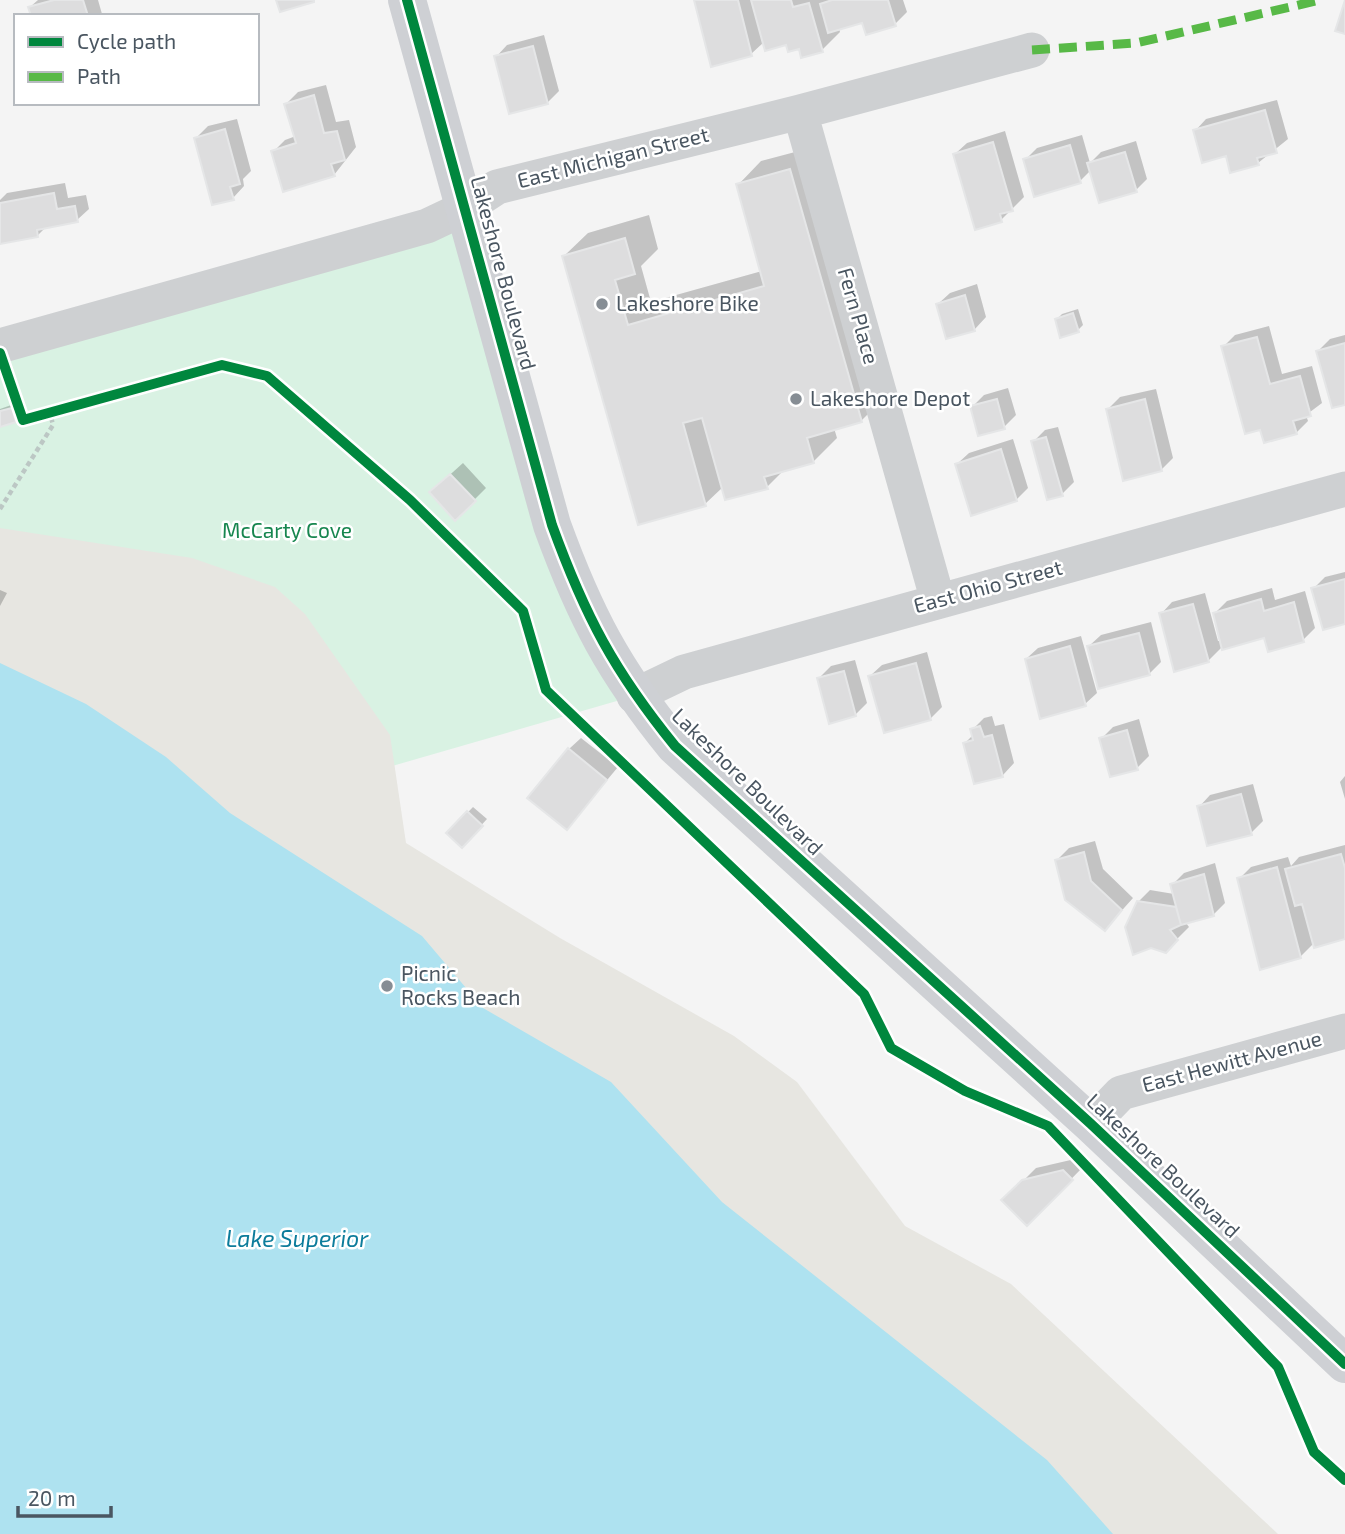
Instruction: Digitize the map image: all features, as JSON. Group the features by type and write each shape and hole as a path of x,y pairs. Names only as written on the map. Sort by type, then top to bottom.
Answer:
{"street":[{"name":"Lakeshore Boulevard","path":"407,0 552,525 574,586 601,643 634,696 676,746 1091,1124 1345,1364"},
{"name":"East Michigan Street","path":"0,346 427,226 465,208 497,187 800,112 1032,50"},
{"name":"Fern Place","path":"800,112 938,601"},
{"name":"East Ohio Street","path":"634,696 684,672 1345,489"},
{"name":"East Hewitt Avenue","path":"1091,1124 1121,1093 1345,1031"}],"path":[{"path":"36,416 63,409"},
{"path":"0,509 53,425 50,413"}],"green space":[{"name":"McCarty Cove","path":"465,208 552,525 634,696 230,813 0,663 0,346"}],"sand":[{"name":"Picnic Rocks Beach","path":"0,528 192,558 275,587 305,614 390,735 406,843 560,938 734,1036 797,1082 905,1226 1011,1284 1278,1534 906,1534 0,897"}],"water":[{"name":"Lake Superior","path":"0,663 86,704 166,757 230,813 422,936 483,1008 611,1082 722,1202 1047,1460 1113,1534 0,1534"}],"building":[{"path":"54,0 83,0 87,14 30,14 28,7"},
{"path":"276,0 314,0 314,2 280,12"},
{"path":"694,0 738,0 752,56 711,67"},
{"path":"751,0 791,0 793,7 809,3 823,52 801,58 799,49 788,52 786,45 765,51"},
{"path":"832,0 888,0 896,26 866,35 862,23 828,33 820,4"},
{"path":"1345,0 1345,34 1335,31"},
{"path":"533,46 548,104 509,114 494,56"},
{"path":"314,95 324,133 337,131 345,160 331,164 335,176 283,192 271,151 296,143 284,104"},
{"path":"1265,110 1277,153 1257,158 1259,165 1230,173 1226,156 1202,163 1193,130"},
{"path":"225,129 240,184 230,187 234,200 212,205 194,138"},
{"path":"993,142 1013,211 1000,214 1002,222 975,230 953,154"},
{"path":"1070,145 1081,183 1034,197 1023,159"},
{"path":"1125,152 1137,192 1099,203 1087,163"},
{"path":"790,169 862,422 807,438 814,463 764,477 768,489 725,500 702,418 683,423 706,506 638,525 562,256 625,238 635,274 615,280 628,325 764,286 736,184"},
{"path":"54,193 57,209 75,206 78,222 37,230 38,237 0,244 0,203"},
{"path":"965,295 975,331 946,339 936,304"},
{"path":"1073,313 1079,332 1060,338 1055,319"},
{"path":"1257,337 1270,384 1300,376 1311,416 1293,421 1297,434 1264,443 1260,430 1245,434 1221,346"},
{"path":"1345,343 1345,405 1332,408 1316,351"},
{"path":"997,399 1005,429 978,436 970,406"},
{"path":"1145,399 1162,471 1123,481 1106,409"},
{"path":"12,408 16,422 0,427 0,411"},
{"path":"1046,437 1063,496 1047,500 1031,441"},
{"path":"1001,449 1017,501 971,516 955,464"},
{"path":"450,474 476,501 455,521 429,492"},
{"path":"1345,579 1345,624 1323,630 1311,588"},
{"path":"1261,599 1264,611 1294,602 1304,642 1268,652 1264,638 1222,650 1213,613"},
{"path":"1193,604 1209,662 1174,672 1159,613"},
{"path":"1139,633 1150,675 1098,689 1087,646"},
{"path":"1070,646 1086,706 1040,719 1025,659"},
{"path":"916,663 931,720 884,733 868,676"},
{"path":"844,671 856,716 829,724 817,678"},
{"path":"980,726 984,737 992,735 1003,777 974,784 963,743 973,740 970,729"},
{"path":"1127,730 1138,770 1110,777 1099,738"},
{"path":"568,748 607,780 567,830 527,798"},
{"path":"1241,794 1252,835 1207,846 1197,806"},
{"path":"467,811 483,826 462,848 446,833"},
{"path":"1084,852 1091,881 1122,910 1105,931 1065,900 1055,860"},
{"path":"1341,854 1345,868 1345,939 1314,948 1302,904 1295,906 1285,869"},
{"path":"1277,867 1301,958 1260,970 1237,878"},
{"path":"1204,874 1214,916 1181,925 1170,884"},
{"path":"1137,901 1176,907 1181,925 1170,930 1178,940 1166,953 1151,948 1133,955 1125,927"},
{"path":"1063,1170 1073,1180 1027,1226 1001,1200 1022,1180"}],"marked path":[{"path":"1032,50 1136,43 1320,0"}],"cycle path":[{"path":"407,0 552,525 589,615 635,693 675,746 1091,1124 1345,1364"},
{"path":"0,353 23,420 222,365 267,376 410,500 523,611 546,690 864,994 891,1048 965,1091 1048,1126 1278,1367 1314,1452 1345,1480"}],"place":[{"name":"Lakeshore Bike","path":"602,304"},
{"name":"Lakeshore Depot","path":"796,399"},
{"name":"Picnic Rocks Beach","path":"387,986"}]}
